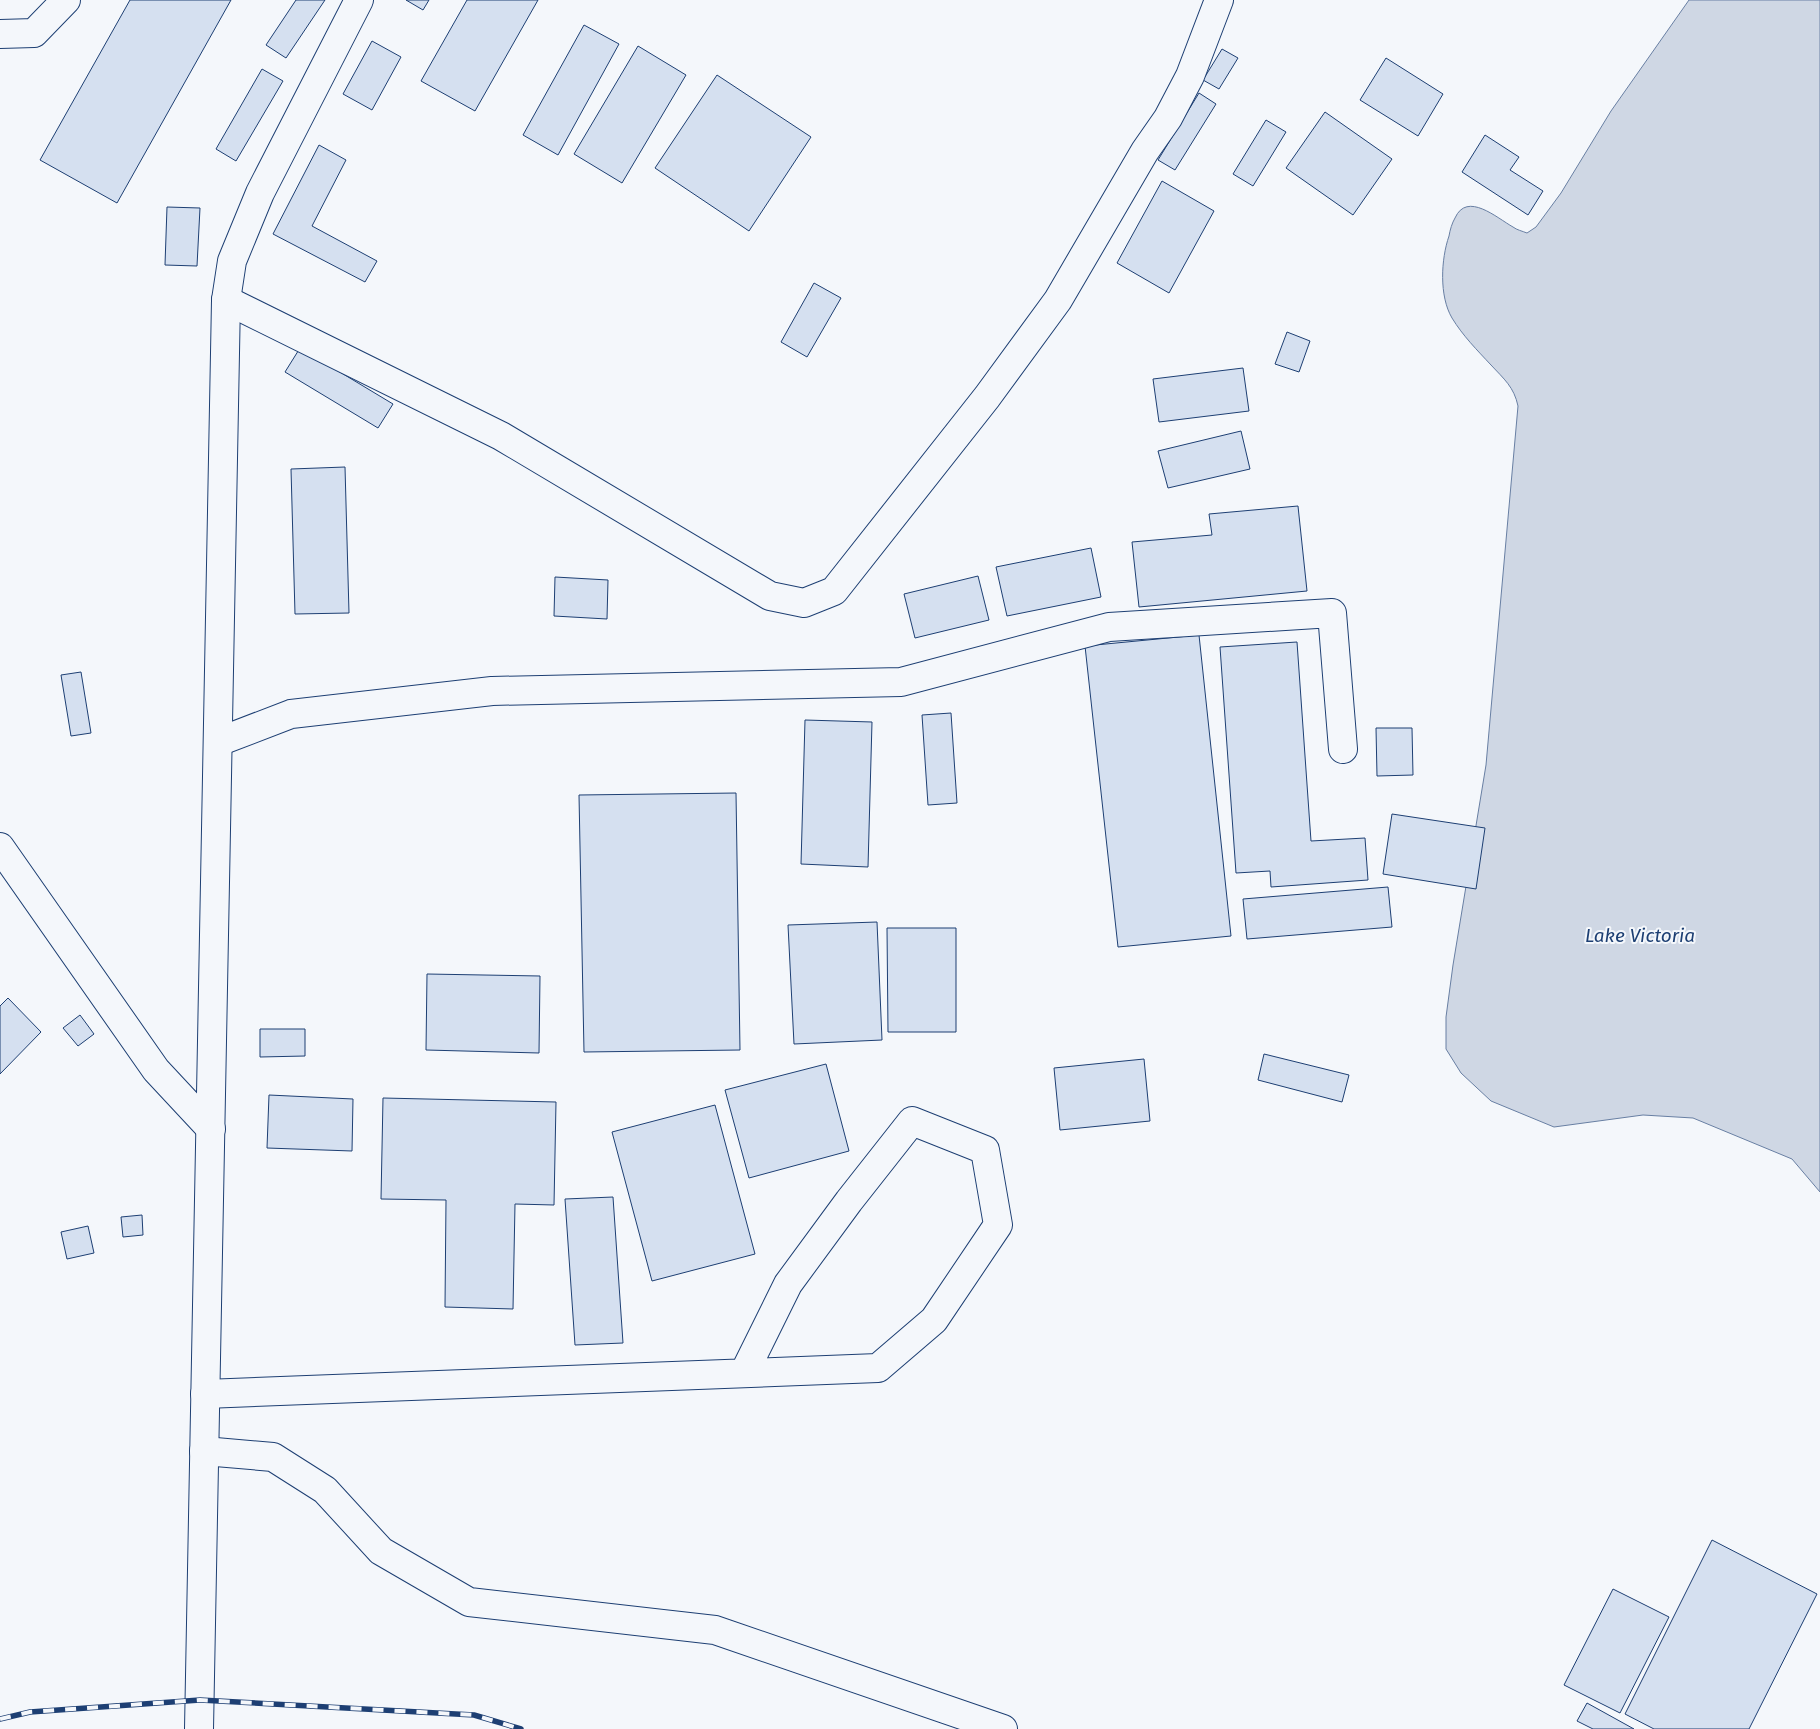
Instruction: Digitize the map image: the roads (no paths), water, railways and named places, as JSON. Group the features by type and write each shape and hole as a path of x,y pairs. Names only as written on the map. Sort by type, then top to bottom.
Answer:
{"street":[{"path":"0,34 34,33 66,0"},
{"path":"199,1729 226,300 232,261 260,193 359,0"},
{"path":"226,300 501,436 770,596 804,603 834,591 987,397 1058,300 1145,151 1168,118 1190,76 1219,0"},
{"path":"218,742 291,714 492,691 901,682 1109,626 1332,613 1343,749"},
{"path":"2,851 156,1070 210,1129"},
{"path":"205,1394 878,1368 934,1320 998,1225 984,1150 912,1121 788,1284 744,1373"},
{"path":"204,1451 273,1456 325,1490 382,1551 470,1602 715,1630 1003,1729"}],"water":[{"name":"Lake Victoria","path":"1689,0 1820,0 1820,1192 1792,1159 1693,1118 1643,1115 1554,1127 1491,1101 1461,1073 1446,1049 1446,1017 1453,965 1486,765 1518,406 1508,384 1465,337 1452,318 1443,288 1443,266 1446,245 1454,220 1460,210 1467,207 1482,209 1516,229 1527,233 1536,227 1561,193 1611,111"}],"railway":[{"path":"0,1719 30,1712 200,1700 474,1715 521,1729"}]}
